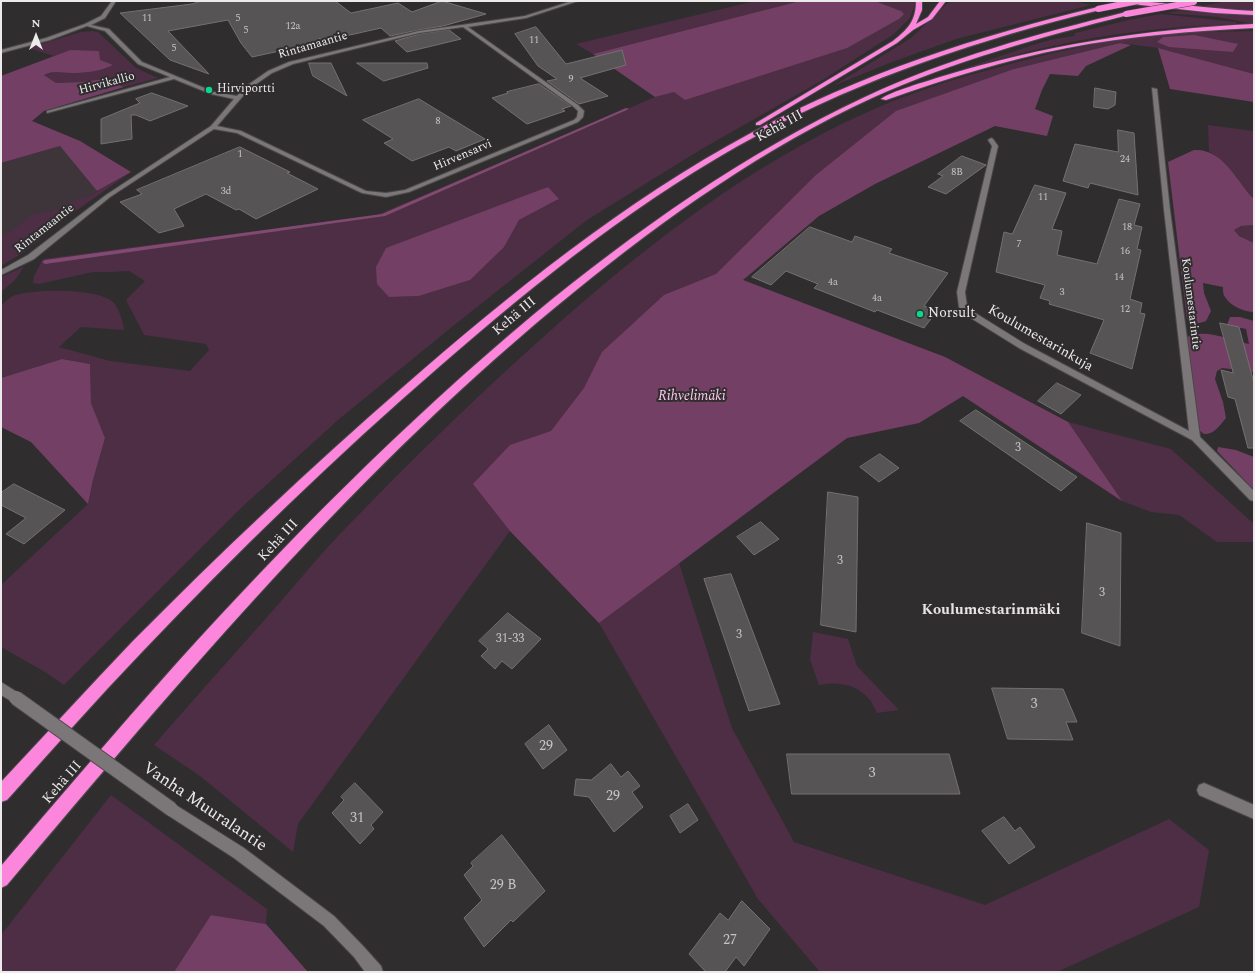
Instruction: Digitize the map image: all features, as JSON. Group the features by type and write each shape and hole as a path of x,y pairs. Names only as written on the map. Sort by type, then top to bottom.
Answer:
{"highway":[{"path":"911,29 919,10 920,1"},
{"path":"718,155 746,131 872,57 911,29 930,18 943,1"},
{"path":"1122,1 1208,11 1254,13"},
{"name":"Kehä III","path":"1,794 136,648 263,522 359,431 418,379 557,263 633,208 718,155 755,134 816,103 894,70 969,43 1011,30 1138,1"},
{"name":"Kehä III","path":"1,879 181,669 300,540 379,460 446,396 524,328 586,277 662,219 758,156 873,96 952,64 1029,39 1126,14 1196,1"},
{"path":"878,102 930,83 986,66 1069,45 1177,30 1254,26"},
{"path":"798,134 871,105"}],"street":[{"path":"1,52 48,39 87,25 103,17 114,1"},
{"name":"Rintamaantie","path":"1,273 31,257 108,196 213,127 248,88 270,72 290,63 396,37 440,28 526,17 576,1"},
{"path":"87,25 107,30 140,64 213,93 238,98"},
{"name":"Hirvensarvi","path":"213,127 239,132 364,192 389,195 414,188 576,121 580,117 581,112 576,106 467,29 465,26"},
{"name":"Hirvikallio","path":"49,112 172,78"},
{"name":"Koulumestarintie","path":"1154,89 1167,210 1195,438"},
{"name":"Koulumestarinkuja","path":"991,140 995,146 961,292 963,307 969,313 1022,346 1195,438"},
{"path":"1195,438 1254,497"},
{"name":"Vanha Muuralantie","path":"1,688 171,809 238,853 329,921 359,952 375,972"},
{"path":"1204,790 1254,812"}],"shaded area":[{"path":"60,146 97,191 54,219 1,248 1,163"}],"green space":[{"path":"755,1 800,1 593,54 576,44"},
{"path":"800,1 875,1 901,11 904,14 899,19 847,48 685,100 674,92 655,97 593,54"},
{"path":"875,1 915,1 915,4 910,18 894,34 821,81 700,150 587,220 453,326 338,420 242,507 64,685 45,672 1,647 1,585 88,504 105,438 91,403 90,364 62,359 1,378 1,306 8,299 25,293 66,291 94,294 105,297 113,302 117,307 124,330 81,327 59,347 110,361 190,371 209,350 206,344 144,335 126,300 145,281 129,271 93,272 39,284 33,283 34,276 43,259 377,215 655,97 878,30 899,19 901,11","holes":["547,187 558,200 519,220 470,280 419,296 389,297"]},
{"path":"950,1 1073,1 1091,5 956,39 892,62 833,86 911,38"},
{"path":"1227,1 1254,1 1254,11 1193,8"},
{"path":"1178,11 1254,15 1254,24 1218,17 1166,13"},
{"path":"1161,14 1236,22 1237,24 1181,27 1097,37 1042,48 987,62 942,76 1036,44 1074,36 1075,33 1133,19"},
{"name":"Rihvelimäki","path":"1254,31 1254,74 1158,48 1120,43 1014,69 716,274 945,357 1068,422 1171,449 1254,524 1254,542 1217,542 1179,515 1151,512 1122,501 963,396 919,423 847,438 679,563 732,728 794,842 985,905 1169,819 1209,850 1199,907 1057,972 820,972 758,899 599,623 510,531 298,824 293,852 200,776 154,745 331,544 447,426 560,322 630,262 704,207 742,181 822,134 863,114 908,95 954,80 1052,53 1119,40 1176,33"},
{"path":"81,32 98,32 136,68 158,78 124,87 104,79 56,83 44,75 58,71 71,73 70,50 54,56 28,48"},
{"path":"1194,35 1238,44 1233,52 1169,47 1157,42 1163,37"},
{"path":"1120,43 1131,45 1086,66 1078,76 1050,74 1035,109 1053,116 1047,136 995,126 875,184 819,216 743,280 945,357 1068,422 1122,501 963,396 919,423 847,438 599,623 510,531 473,484 510,445 551,431 584,388 602,352 664,295 716,274 816,175 896,111 1014,69"},
{"path":"1158,48 1254,74 1254,102 1170,89"},
{"path":"70,50 99,51 100,60 113,65 104,69 88,72 55,72 44,75 56,83 104,79 124,87 44,111 32,121 80,141 131,172 97,191 60,146 1,163 1,76"},
{"path":"1208,125 1254,131 1254,199 1217,157 1209,151"},
{"path":"1194,150 1213,154 1221,160 1254,199 1254,225 1241,226 1234,230 1239,236 1254,243 1254,312 1242,310 1230,303 1224,296 1223,287 1203,283 1204,293 1211,311 1206,321 1198,323 1194,323 1187,319 1168,162"},
{"path":"131,172 63,220 24,252 1,266 1,236 7,234 32,215 63,208 71,202 89,196"},
{"path":"548,187 559,199 519,220 504,247 470,280 419,296 389,297 377,284 376,267 386,248"},
{"path":"1254,225 1254,243 1239,236 1234,230 1241,226"},
{"path":"24,267 15,280 1,292 1,277"},
{"path":"1230,317 1240,317 1254,321 1254,372 1222,368 1217,371 1215,379 1223,402 1226,418 1214,431 1204,434 1200,431 1187,337 1210,334 1249,344 1246,329 1227,325"},
{"path":"62,359 90,364 91,403 105,438 88,504 31,442 1,427 1,378"},
{"path":"1218,447 1236,450 1254,457 1254,490 1217,451"},
{"path":"813,632 848,639 857,666 899,710 877,713 869,699 853,687 833,683 819,685 810,660"},
{"path":"111,795 267,909 266,924 211,915 174,972 1,972 1,935"},
{"path":"211,915 266,924 308,972 174,972"}],"building":[{"path":"202,1 335,1 351,13 398,3 412,12 442,1 486,14 443,26 390,36 381,28 323,41 319,38 321,42 252,57 241,43 228,20 168,31 209,74 170,60 120,13 192,4"},
{"path":"536,27 566,64 622,50 626,65 580,78 608,96 579,104 547,81 557,79 538,66 515,34"},
{"path":"449,30 461,39 407,52 395,41 419,34"},
{"path":"309,63 331,63 347,96 313,76"},
{"path":"357,63 427,63 428,68 384,81"},
{"path":"539,84 571,106 562,109 565,111 527,124 492,98 508,93 507,92"},
{"path":"1095,88 1116,92 1115,105 1108,109 1094,107"},
{"path":"152,93 188,106 150,121 136,115 131,115 132,139 101,144 101,119 140,103 136,99"},
{"path":"419,99 485,139 456,151 449,147 412,161 384,143 393,139 363,120"},
{"path":"1118,130 1134,133 1138,195 1090,183 1088,188 1063,181 1075,144 1118,152"},
{"path":"240,147 290,172 287,173 318,189 256,219 239,209 236,210 206,194 174,209 184,226 159,233 120,202 142,194 137,190"},
{"path":"962,156 986,165 946,194 928,187 943,176 938,174"},
{"path":"1035,185 1066,193 1052,229 1062,231 1057,255 1097,264 1119,199 1140,204 1134,225 1142,227 1137,249 1141,250 1130,299 1142,303 1140,313 1145,314 1132,369 1090,353 1104,320 1049,304 1050,301 1040,298 1045,285 996,272 1004,232 1012,234"},
{"path":"810,227 852,242 855,236 892,249 889,253 948,273 924,306 937,311 924,328 877,310 875,312 814,288 818,284 786,271 771,285 752,277"},
{"path":"1220,323 1239,327 1254,383 1254,448 1248,448 1235,399 1228,397 1221,370 1233,373"},
{"path":"1057,383 1081,395 1061,414 1038,401"},
{"path":"976,410 1077,477 1061,491 960,421"},
{"path":"880,454 899,468 879,482 860,467"},
{"path":"14,484 65,510 24,544 6,534 26,518 1,505 1,493"},
{"path":"828,492 858,497 856,632 821,625"},
{"path":"761,522 779,539 754,555 737,537"},
{"path":"1087,523 1121,533 1120,646 1082,633"},
{"path":"731,574 780,704 749,711 704,579"},
{"path":"508,613 541,639 512,669 502,661 495,669 481,656 488,649 479,641"},
{"path":"992,688 1063,689 1077,722 1066,722 1073,740 1008,739"},
{"path":"549,725 567,750 543,769 525,744"},
{"path":"787,754 949,754 960,794 792,794"},
{"path":"611,764 621,777 628,771 640,786 632,792 643,807 614,832 589,797 574,795 576,779 591,780"},
{"path":"355,783 383,812 371,825 374,829 360,844 332,813 344,800 341,797"},
{"path":"688,804 698,820 680,833 670,816"},
{"path":"1004,817 1015,831 1020,827 1035,847 1009,864 982,831"},
{"path":"502,835 545,891 513,922 511,920 484,947 464,918 482,900 464,875 473,866 471,863"},
{"path":"742,901 770,929 744,966 736,957 725,972 706,972 689,954 720,913 728,920"}],"waterway":[{"path":"45,262 383,215 627,109"}],"place":[{"name":"Hirviportti","path":"209,90"},
{"name":"Norsult","path":"920,314"}],"district":[{"name":"Koulumestarinmäki","path":"991,611"}]}
